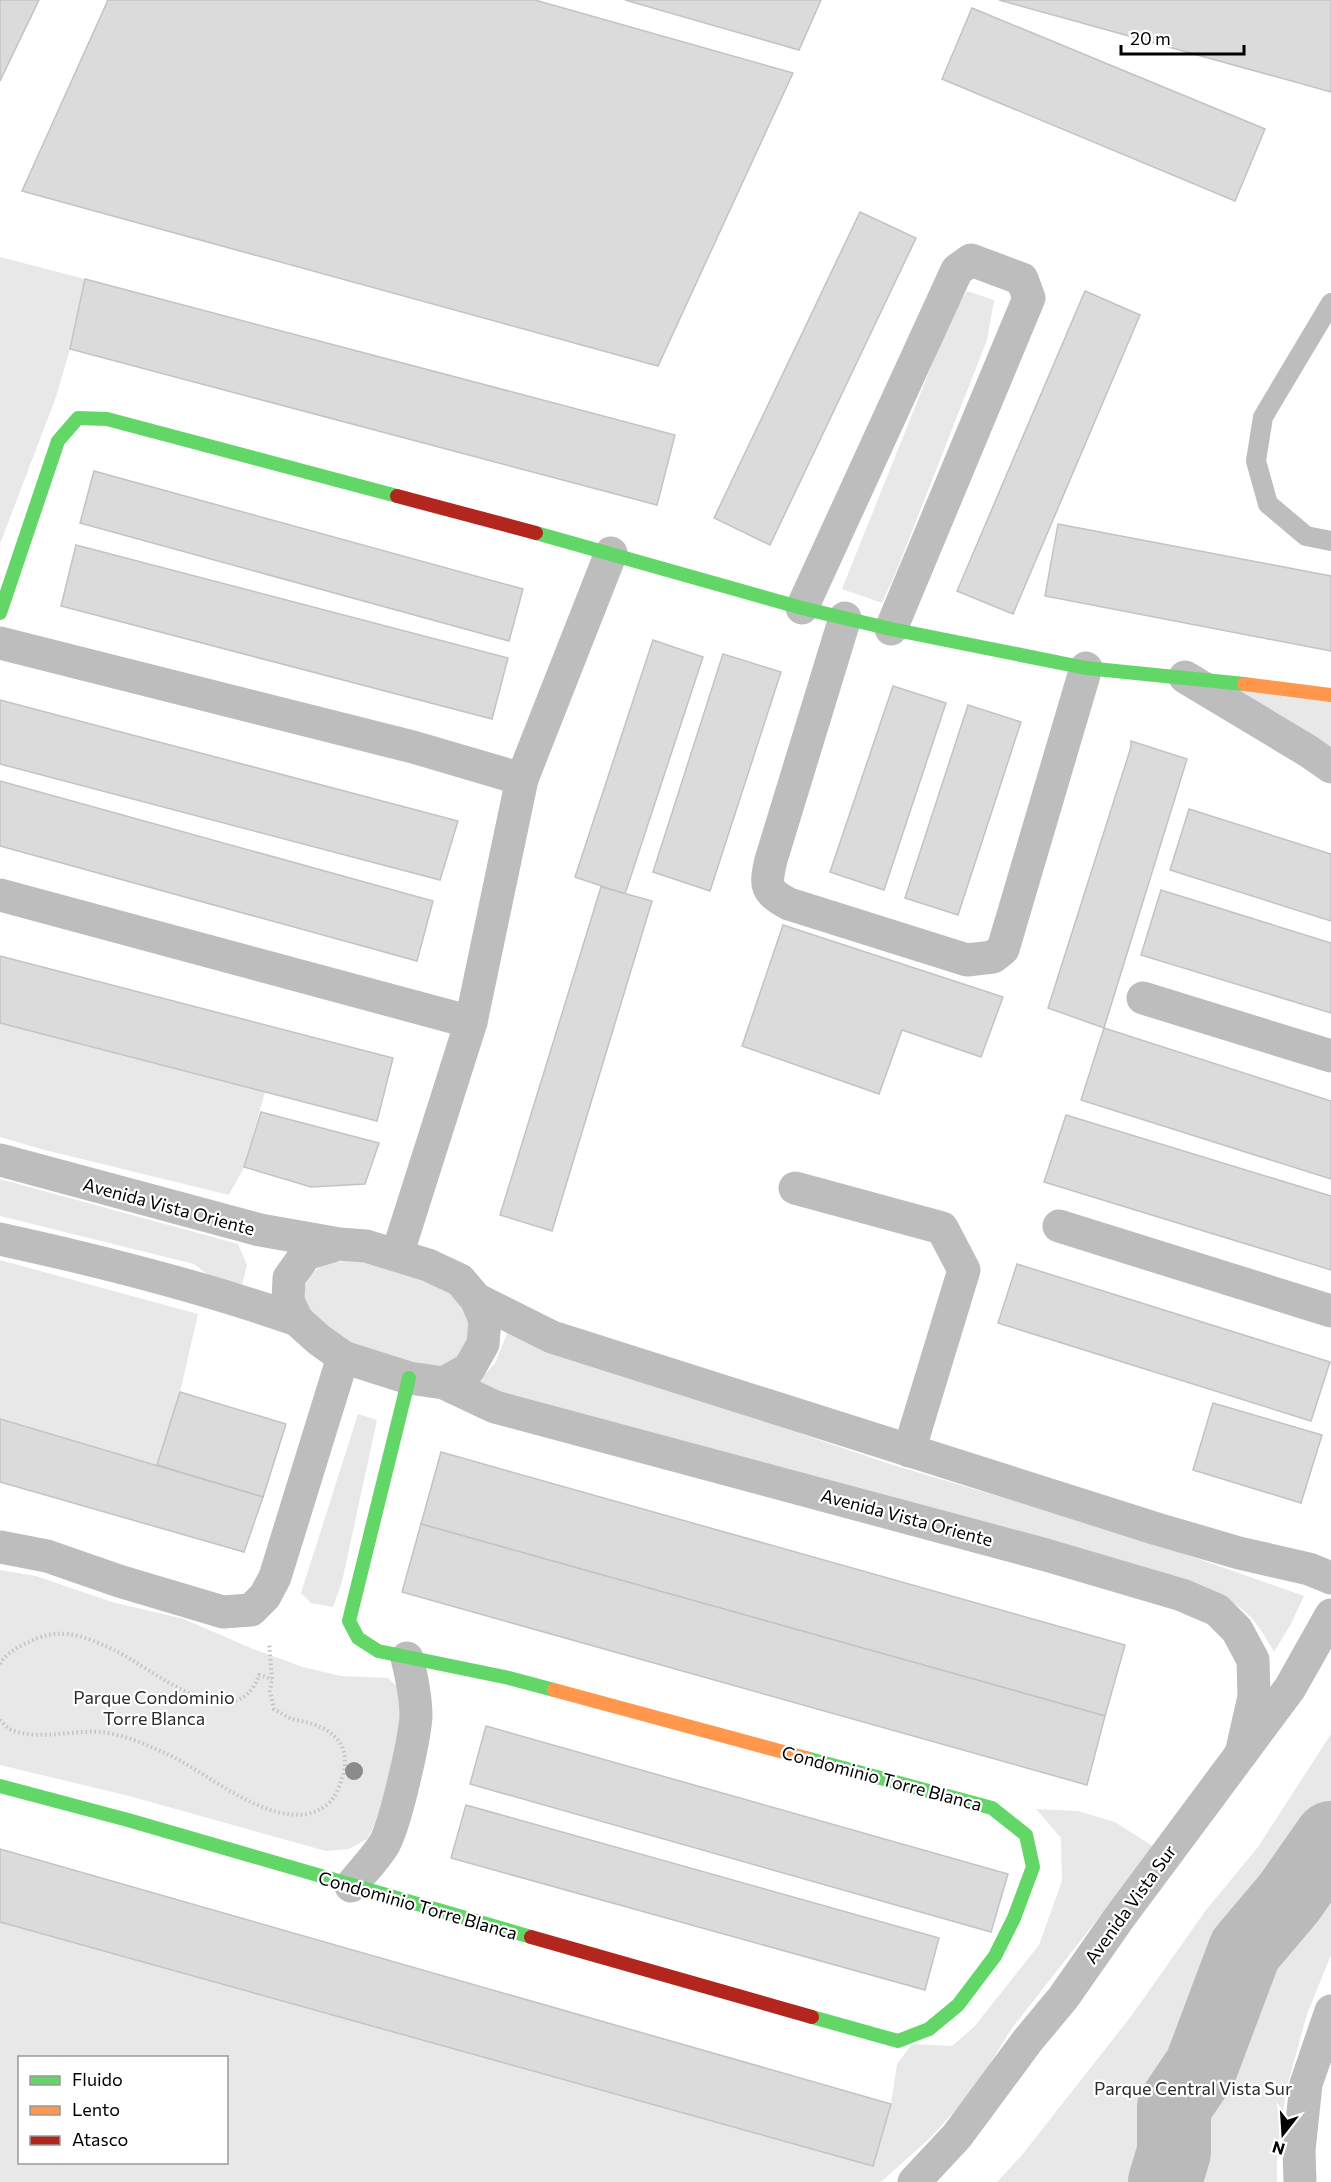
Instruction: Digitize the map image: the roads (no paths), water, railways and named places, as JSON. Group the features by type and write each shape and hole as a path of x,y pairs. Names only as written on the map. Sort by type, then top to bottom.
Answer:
{"street":[{"path":"802,608 957,270 971,260 1022,279 1029,298 891,629"},
{"path":"0,613 58,441 78,418 107,419 611,553 802,608 891,629 1086,668 1185,676 1331,695"},
{"path":"397,1255 471,1022 522,780 611,553"},
{"path":"845,618 766,880 774,896 789,904 967,960 993,957 1003,949 1086,668"},
{"path":"0,643 413,747 522,780"},
{"path":"1185,676 1331,767"},
{"path":"0,895 471,1022"},
{"path":"1143,998 1331,1056"},
{"name":"Avenida Vista Oriente","path":"0,1160 260,1230 339,1244 366,1246 428,1265 460,1280 476,1299 485,1320 483,1344 469,1369 444,1383"},
{"path":"795,1188 942,1228 964,1270 909,1451"},
{"path":"1059,1226 1331,1311"},
{"name":"Avenida Vista Oriente","path":"0,1239 81,1256 209,1291 297,1320"},
{"name":"Avenida Vista Oriente","path":"339,1244 306,1254 289,1278 288,1300 297,1320 318,1339 344,1357 409,1378 444,1383 495,1407 1046,1555 1182,1595 1217,1610 1237,1630 1253,1660 1254,1697 1241,1754"},
{"name":"Avenida Vista Oriente","path":"476,1299 552,1337 1157,1529 1239,1553 1309,1569 1331,1578"},
{"path":"0,1547 47,1556 119,1581 223,1612 251,1610 265,1596 275,1577 344,1357"},
{"name":"Condominio Torre Blanca","path":"0,1786 128,1820 351,1886 898,2041 929,2029 958,2005 995,1956 1014,1918 1033,1867 1026,1835 992,1808 509,1678 378,1651 358,1638 349,1621 409,1378"},
{"name":"Avenida Vista Sur","path":"914,2182 957,2136 989,2096 1028,2040 1062,1998 1290,1688 1331,1615"},
{"path":"351,1886 384,1845 393,1820 411,1748 416,1718 414,1687 407,1658"},
{"path":"1300,2182 1299,2151 1306,2084 1331,2011"}],"lane":[{"path":"1331,303 1263,417 1256,462 1268,504 1306,536 1331,540"}],"waterway":[{"path":"1165,2182 1174,2152 1174,2107 1201,2067 1245,1950 1289,1898 1331,1838"}],"park label":[{"name":"Parque Condominio Torre Blanca","path":"154,1707"},
{"name":"Parque Central Vista Sur","path":"1193,2088"}]}
